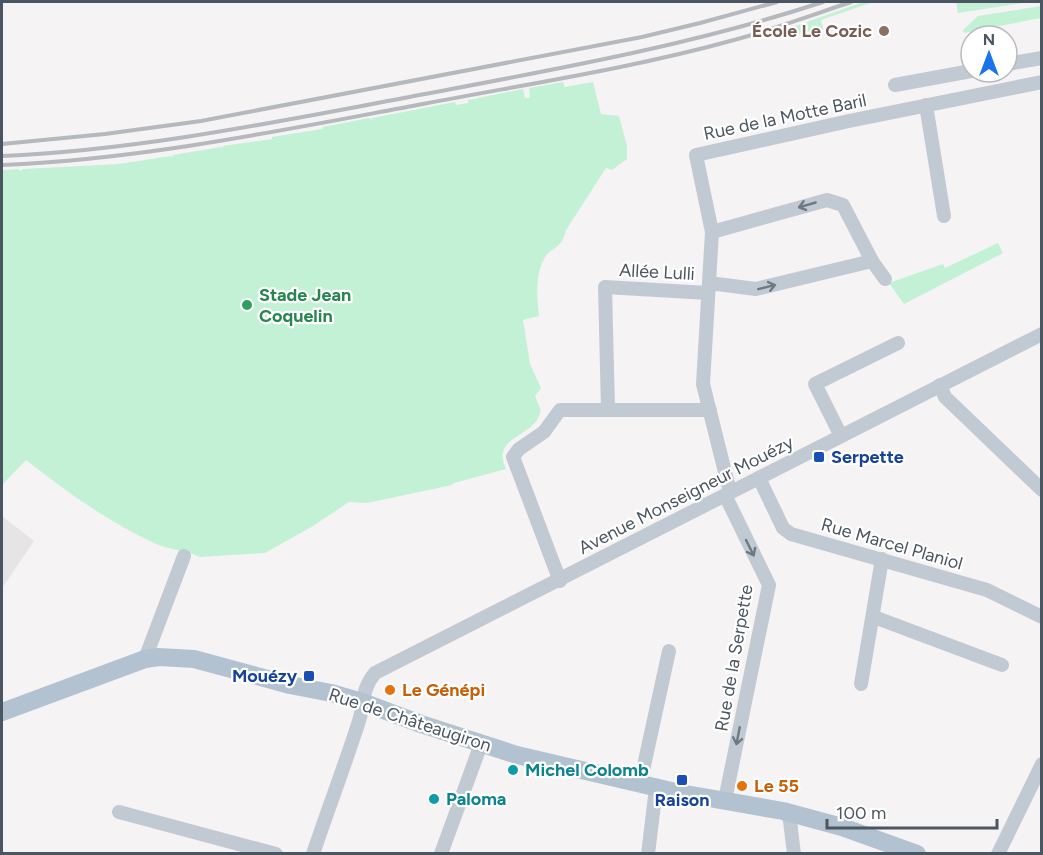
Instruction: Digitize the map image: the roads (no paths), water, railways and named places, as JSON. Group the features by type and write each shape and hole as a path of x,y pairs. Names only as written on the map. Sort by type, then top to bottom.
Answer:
{"main road":[{"name":"Rue de Châteaugiron","path":"2,712 145,659 159,657 194,659 362,702 481,744 552,764 648,786 789,813 842,827 917,854"}],"street":[{"path":"1019,62 1041,58"},
{"path":"895,85 959,73"},
{"name":"Rue de la Motte Baril","path":"728,494 703,384 712,232 696,155 1041,82"},
{"path":"926,105 944,216"},
{"path":"712,232 827,200 843,205 872,261 885,279"},
{"name":"Allée Lulli","path":"608,409 605,287 756,290 872,261"},
{"name":"Avenue Monseigneur Mouézy","path":"313,854 360,718 367,682 375,673 560,581 1041,334"},
{"path":"841,436 815,384 898,343"},
{"path":"940,385 945,397 1041,490"},
{"path":"560,581 513,458 519,449 544,432 560,410 710,410"},
{"name":"Rue Marcel Planiol","path":"759,478 783,528 790,534 987,590 1041,617"},
{"name":"Rue de la Serpette","path":"725,800 769,585 728,494"},
{"path":"145,659 184,556"},
{"path":"861,684 882,559"},
{"path":"874,617 1002,665"},
{"path":"648,854 648,786 669,651"},
{"path":"441,854 481,744"},
{"path":"999,854 1041,764"},
{"path":"119,812 276,854"},
{"path":"789,813 794,854"}],"railway":[{"path":"2,144 105,134 201,121 642,37 777,2"},
{"path":"2,156 154,142 254,126 563,68 720,32 823,2"},
{"path":"2,165 108,157 213,142 580,75 734,40 851,2"}],"place":[{"name":"École Le Cozic","path":"884,31"},
{"name":"Stade Jean Coquelin","path":"247,305"},
{"name":"Serpette","path":"819,457"},
{"name":"Mouézy","path":"309,676"},
{"name":"Le Génépi","path":"390,690"},
{"name":"Michel Colomb","path":"513,770"},
{"name":"Raison","path":"682,780"},
{"name":"Le 55","path":"742,786"},
{"name":"Paloma","path":"434,799"}]}
